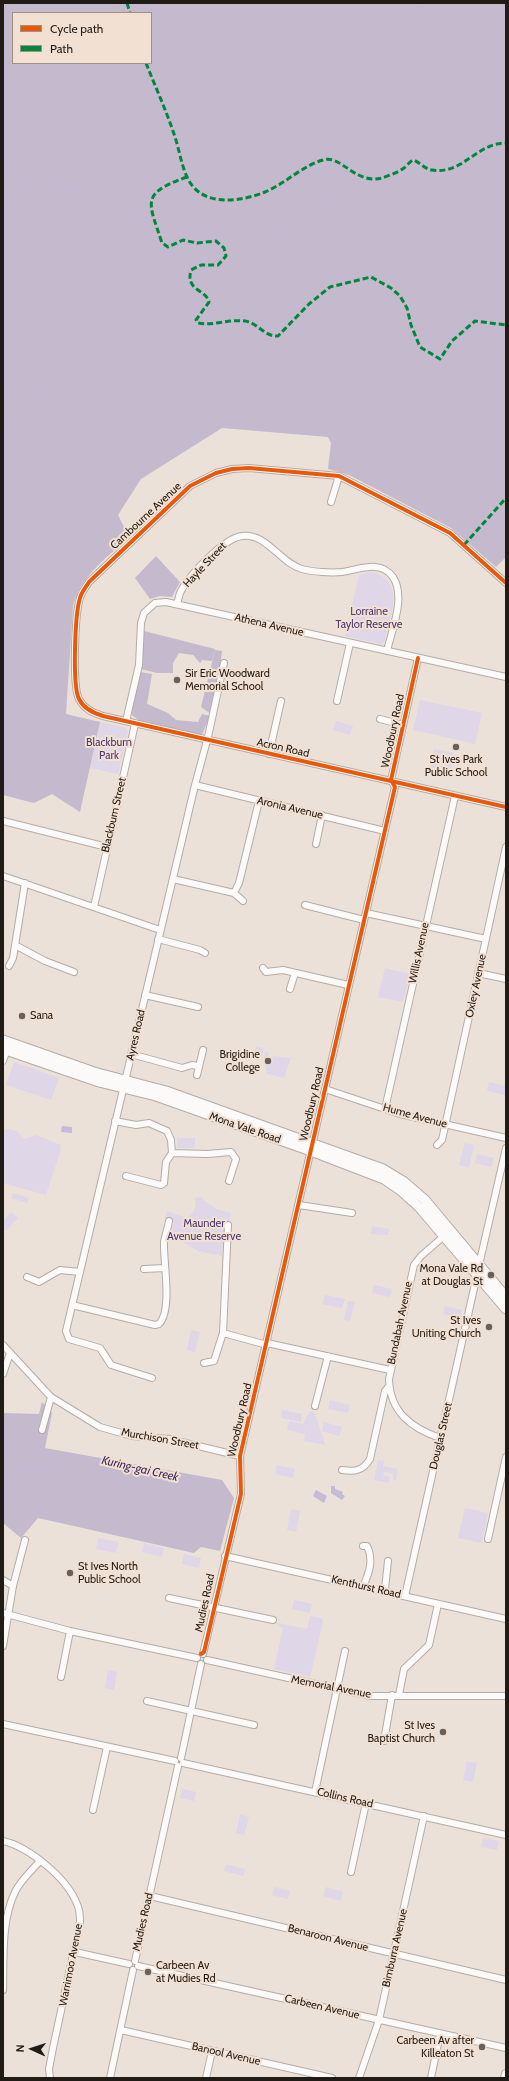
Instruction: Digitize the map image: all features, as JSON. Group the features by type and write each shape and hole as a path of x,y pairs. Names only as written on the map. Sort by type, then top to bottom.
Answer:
{"highway":[{"name":"Mona Vale Road","path":"3,1040 124,1084"},
{"name":"Mona Vale Road","path":"5,1049 99,1082 124,1084 166,1091 312,1147 384,1179 410,1198 506,1309"},
{"name":"Mona Vale Road","path":"312,1147 375,1166 403,1181 425,1200 506,1297"}],"main road":[{"path":"505,2078 506,2074"}],"street":[{"name":"Cambourne Avenue","path":"126,721 95,713 88,709 78,698 75,685 80,597 89,582 190,486 216,473 249,468 339,476 450,533 506,583"},
{"path":"332,502 339,476"},
{"name":"Hayle Street","path":"177,604 180,593 187,582 217,551 231,539 243,536 253,537 266,543 279,555 302,569 341,572 364,567 375,567 385,570 392,576 398,587 398,601 387,651"},
{"name":"Athena Avenue","path":"126,721 139,665 141,624 144,613 154,603 166,602 177,604 506,678"},
{"path":"337,701 350,643"},
{"name":"Woodbury Road","path":"225,1556 241,1494 240,1456 395,787 392,779 418,658"},
{"name":"Ayres Road","path":"152,1378 111,1365 100,1348 69,1339 66,1331 224,664"},
{"path":"270,754 281,701"},
{"path":"380,719 403,725"},
{"name":"Acron Road","path":"126,721 393,783 506,807"},
{"name":"Blackburn Street","path":"94,907 135,724"},
{"name":"Aronia Avenue","path":"195,785 385,831"},
{"name":"Willis Avenue","path":"385,1109 455,796"},
{"path":"234,893 239,883 259,801"},
{"path":"316,844 322,816"},
{"path":"3,821 107,847"},
{"name":"Oxley Avenue","path":"437,1145 442,1140 446,1125 506,847"},
{"path":"3,876 160,930"},
{"path":"173,879 234,893 243,901"},
{"path":"9,966 15,945 25,883"},
{"path":"305,905 364,920"},
{"path":"366,913 486,939"},
{"path":"158,939 200,950 205,953"},
{"path":"15,945 45,961 74,972"},
{"path":"263,968 266,972 283,970 348,985"},
{"path":"290,989 295,973"},
{"path":"478,973 506,979"},
{"path":"145,995 198,1006"},
{"path":"3,1061 5,1049"},
{"path":"197,1075 203,1050"},
{"path":"131,1054 182,1068 192,1065 198,1066"},
{"name":"Hume Avenue","path":"325,1089 385,1109 446,1125 506,1138"},
{"path":"115,1121 136,1125 149,1123 167,1131 171,1140 172,1153 166,1162 164,1183 161,1185 126,1176"},
{"path":"479,1265 506,1151"},
{"path":"172,1153 207,1154 231,1152 236,1159 229,1181"},
{"path":"299,1205 352,1213"},
{"path":"72,1305 155,1325 161,1321 164,1311 164,1242 169,1221"},
{"path":"204,1363 214,1361 222,1333 228,1226"},
{"name":"Bundabah Avenue","path":"342,1470 354,1471 366,1466 370,1459 385,1391 389,1386 390,1370 414,1265 421,1256 444,1236"},
{"path":"144,1269 165,1268"},
{"path":"27,1277 39,1282 60,1270 80,1272"},
{"name":"Douglas Street","path":"405,1596 477,1275"},
{"path":"222,1333 390,1370"},
{"name":"Murchison Street","path":"3,1345 51,1398 100,1427 132,1436 169,1439 240,1456"},
{"path":"3,1374 10,1353"},
{"path":"315,1406 328,1356"},
{"path":"389,1386 394,1405 408,1423 417,1429 440,1438"},
{"path":"42,1430 51,1398"},
{"path":"381,1408 394,1405"},
{"path":"488,1539 506,1457"},
{"path":"3,1646 6,1614 25,1540"},
{"path":"363,1546 366,1546 371,1555 371,1560 363,1587"},
{"name":"Kenthurst Road","path":"225,1556 506,1620"},
{"name":"Mudies Road","path":"200,1656 225,1556"},
{"path":"386,1592 388,1561"},
{"path":"3,1580 13,1586"},
{"path":"169,1598 273,1620"},
{"path":"384,1741 404,1669 429,1646 438,1604"},
{"path":"6,1614 70,1631 200,1656 198,1662 204,1662"},
{"path":"61,1677 70,1631"},
{"path":"315,1792 345,1651"},
{"name":"Mudies Road","path":"110,2078 190,1711 204,1662"},
{"name":"Memorial Avenue","path":"204,1662 370,1696 506,1696"},
{"path":"147,1701 254,1725"},
{"name":"Collins Road","path":"3,1724 506,1834"},
{"path":"92,1810 107,1747"},
{"path":"351,1872 366,1803"},
{"name":"Bimburra Avenue","path":"360,2078 378,2020 424,1816"},
{"name":"Warrimoo Avenue","path":"3,1841 25,1849 40,1861 66,1885 78,1905 80,1922 75,1952 53,2048 49,2069 50,2078"},
{"path":"3,1990 6,1928 12,1898 19,1885 40,1861"},
{"name":"Benaroon Avenue","path":"150,1896 275,1924 393,1954 506,1980"},
{"name":"Carbeen Avenue","path":"75,1952 506,2048"},
{"name":"Banool Avenue","path":"121,2030 332,2078"},
{"path":"431,2078 440,2034"},
{"path":"206,2078 212,2051"}],"green space":[{"name":"Lorraine Taylor Reserve","path":"371,572 382,576 389,583 393,591 390,621 385,641 381,644 345,636 359,575"},
{"path":"420,700 482,713 475,744 413,730"},
{"path":"336,721 353,726 350,735 333,730"},
{"name":"Blackburn Park","path":"100,722 126,728 128,731 118,774 90,768"},
{"path":"434,749 453,753 450,773 430,769"},
{"path":"385,968 410,974 403,1002 378,997"},
{"path":"255,1047 264,1048 262,1057 258,1060 253,1059"},
{"path":"265,1051 269,1054 266,1059 271,1061 273,1056 291,1058 284,1078 267,1074 264,1060"},
{"path":"14,1062 59,1078 51,1100 6,1085"},
{"path":"489,1082 506,1086 505,1095 487,1091"},
{"path":"8,1129 17,1131 24,1139 36,1135 61,1145 59,1156 46,1195 3,1183 3,1130"},
{"path":"177,1138 195,1138 195,1148 177,1148"},
{"path":"465,1143 474,1145 469,1168 459,1165"},
{"path":"477,1154 494,1158 491,1167 475,1163"},
{"path":"13,1193 29,1198 27,1203 11,1198"},
{"name":"Maunder Avenue Reserve","path":"200,1197 216,1209 231,1213 225,1239 223,1239 222,1256 198,1251 171,1235 174,1222 165,1218 167,1211 186,1218 194,1210 196,1204 195,1198"},
{"path":"11,1212 18,1218 6,1231 3,1228 3,1221"},
{"path":"372,1226 389,1229 388,1235 371,1234"},
{"path":"374,1285 392,1289 390,1297 372,1293"},
{"path":"325,1295 345,1299 342,1308 322,1304"},
{"path":"348,1301 355,1302 350,1321 344,1320"},
{"path":"445,1306 462,1310 460,1318 443,1314"},
{"path":"191,1330 200,1332 195,1352 187,1350"},
{"path":"330,1400 350,1405 348,1413 328,1409"},
{"path":"282,1410 302,1414 301,1422 281,1418"},
{"path":"310,1411 315,1413 325,1445 304,1441 305,1434 287,1430 289,1421 307,1425 307,1427 308,1425 303,1424"},
{"path":"324,1422 342,1427 339,1436 322,1431"},
{"path":"378,1460 384,1461 383,1466 398,1469 396,1480 393,1480 393,1473 384,1472 383,1475 390,1477 389,1483 374,1480"},
{"path":"277,1465 295,1469 293,1478 275,1474"},
{"path":"465,1508 488,1513 482,1543 458,1538"},
{"path":"291,1509 300,1511 296,1532 287,1530"},
{"path":"98,1538 119,1542 116,1553 96,1549"},
{"path":"144,1543 164,1548 162,1557 142,1552"},
{"path":"184,1554 201,1558 199,1568 182,1564"},
{"path":"294,1600 312,1604 310,1613 292,1609"},
{"path":"310,1616 322,1618 323,1622 310,1677 274,1669 283,1628 277,1625 279,1623 307,1629"},
{"path":"108,1670 117,1672 114,1690 105,1688"},
{"path":"467,1761 477,1763 473,1782 463,1780"},
{"path":"182,1789 196,1792 194,1801 180,1798"},
{"path":"240,1814 249,1817 244,1835 236,1833"},
{"path":"483,1838 499,1841 497,1850 481,1847"},
{"path":"226,1864 245,1869 243,1876 224,1871"},
{"path":"274,1887 290,1891 288,1899 272,1895"},
{"path":"326,1887 343,1892 341,1901 323,1896"}],"shaded area":[{"path":"3,3 506,3 506,557 496,567 451,528 349,475 328,469 331,443 328,437 222,428 141,479 118,515 129,537 88,576 82,585 73,606 66,714 100,722 80,812 52,794 34,803 3,795"},
{"path":"156,556 180,582 172,597 160,596 150,599 135,578"},
{"path":"144,631 215,649 212,661 202,660 200,663 193,655 179,653 173,663 173,673 157,673 141,669"},
{"path":"215,650 222,651 218,682 211,714 201,707"},
{"path":"140,672 152,674 147,704 168,713 176,720 198,722 202,714 210,716 201,737 164,728 164,726 141,722 132,715 133,698"},
{"path":"62,1126 72,1127 72,1133 61,1132"},
{"path":"42,1402 52,1413 45,1448 222,1480 234,1498 220,1551 201,1547 194,1553 38,1518 21,1538 3,1523 3,1413 39,1414"},
{"path":"331,1486 335,1486 335,1489 343,1492 342,1494 345,1496 342,1500 331,1493"},
{"path":"316,1490 327,1496 324,1503 313,1496"}],"waterway":[{"path":"119,3 122,12"},
{"path":"418,3 434,13 461,43 496,134 506,147"},
{"path":"123,216 121,201 123,189 130,179 155,153 161,143 163,130 158,105 139,64"},
{"path":"123,217 142,222 154,237 159,240 170,236 187,226 226,229 254,241 283,237 310,229 320,198 326,194 356,212 375,220 394,221 433,217 456,211 463,207 477,192 500,161 506,157"},
{"path":"3,178 77,191 111,204 123,217"},
{"path":"3,415 20,405 55,389 60,356 64,343 71,334 85,324 124,302 136,264 155,250 156,243 159,240"},
{"name":"Kuring-gai Creek","path":"3,1469 50,1470 78,1461 99,1459 151,1474 181,1478 201,1493 223,1505"}],"marked path":[{"path":"127,3 130,12"},
{"path":"146,64 171,125 187,177 193,187 202,194 211,198 233,200 265,192 308,166 323,160 330,159 336,161 356,174 372,179 382,178 396,172 404,168 413,160 432,170 452,168 486,148 495,144 506,143"},
{"path":"187,177 161,189 152,201 152,209 162,243 168,247 183,240 197,243 216,241 224,248 226,256 218,265 201,265 191,270 190,277 193,286 204,294 209,302 196,320 198,323 209,324 245,321 254,324 273,336 278,336 309,304 330,287 371,277 391,288 400,296 407,308 411,325 420,347 440,359 452,341 475,321 506,325"},
{"path":"464,545 506,498"}],"cycle path":[{"path":"506,583 450,533 339,476 249,468 232,469 216,473 190,486 89,582 81,594 78,606 75,665 79,699 86,708 99,715 506,807"},
{"path":"201,1654 204,1652 241,1494 240,1456 395,787 391,780 418,658"}],"place":[{"name":"Sir Eric Woodward Memorial School","path":"177,680"},
{"name":"St Ives Park Public School","path":"456,747"},
{"name":"Sana","path":"22,1016"},
{"name":"Brigidine College","path":"268,1061"},
{"name":"Mona Vale Rd at Douglas St","path":"491,1275"},
{"name":"St Ives Uniting Church","path":"489,1327"},
{"name":"St Ives North Public School","path":"70,1573"},
{"name":"St Ives Baptist Church","path":"443,1732"},
{"name":"Carbeen Av at Mudies Rd","path":"148,1972"},
{"name":"Carbeen Av after Killeaton St","path":"482,2047"}]}
